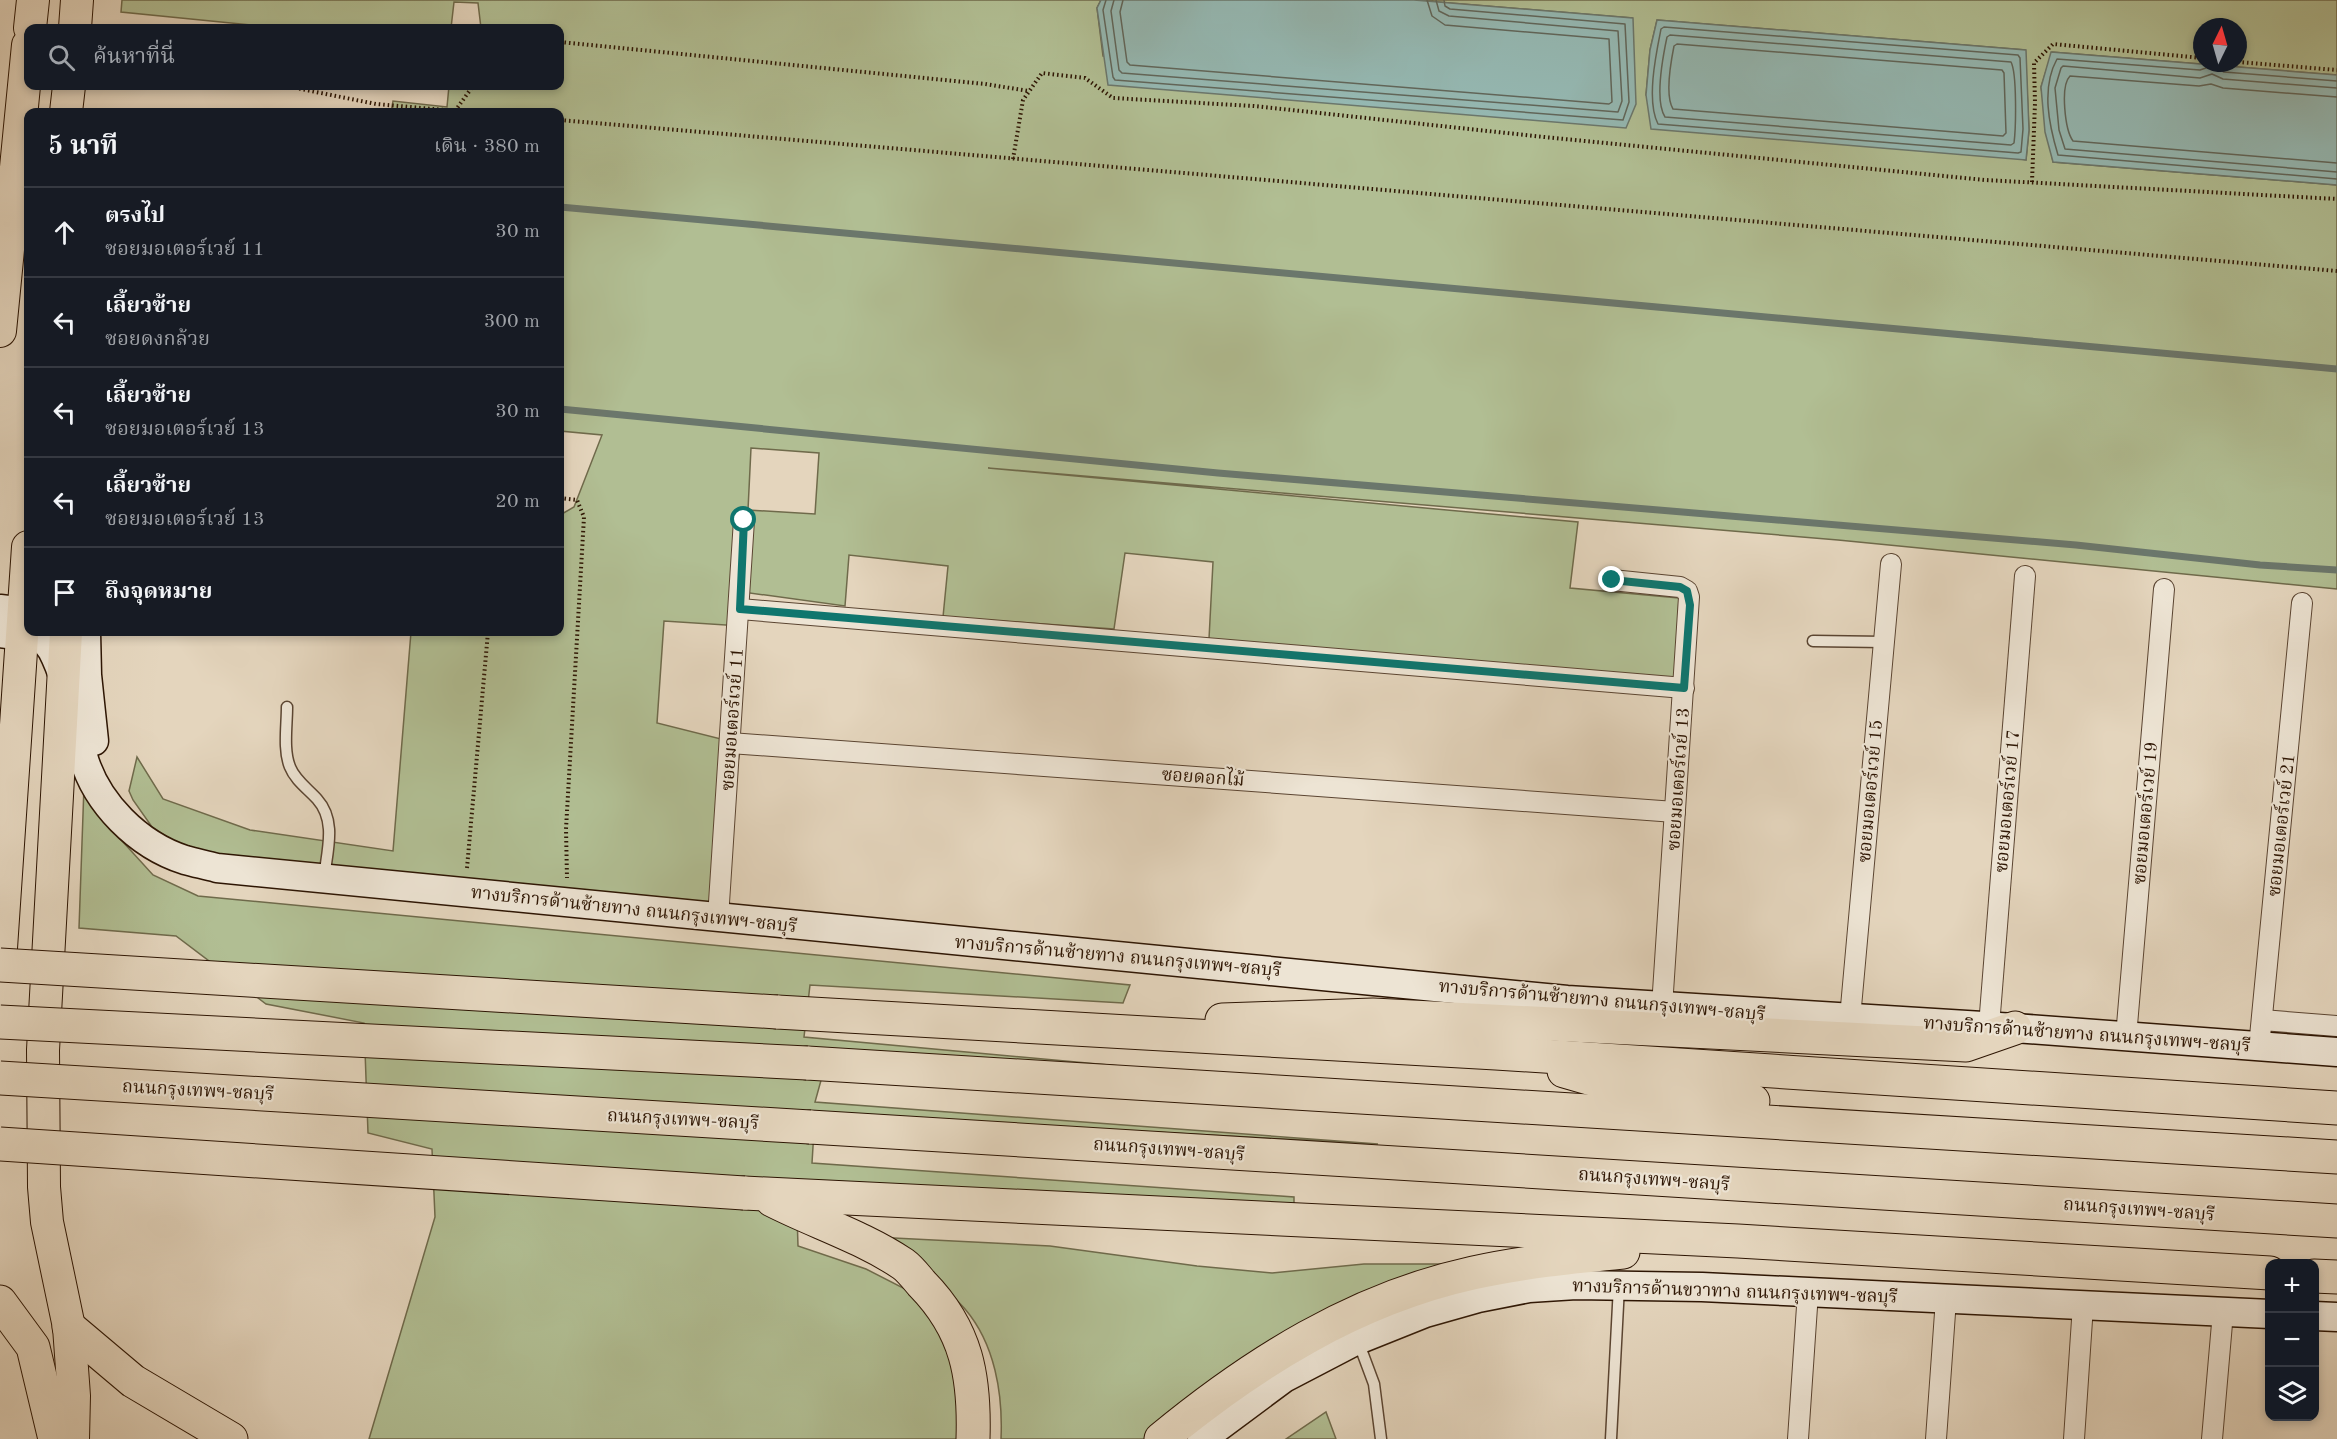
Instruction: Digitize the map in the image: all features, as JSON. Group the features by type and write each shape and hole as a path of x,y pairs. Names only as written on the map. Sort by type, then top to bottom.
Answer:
{"highway":[{"path":"0,964 1049,1029 1496,1053 2337,1108"},
{"path":"1049,1029 1283,1016 1373,1015 1966,1045 2002,1027"},
{"path":"0,1022 807,1063 2337,1157"},
{"path":"1496,1053 1623,1088 1820,1108 1856,1118 1872,1130"},
{"name":"ถนนกรุงเทพฯ-ชลบุรี","path":"0,1078 2337,1221"},
{"path":"0,1144 752,1193 1738,1241 2265,1273"},
{"path":"752,1193 838,1229 904,1265 935,1297 957,1332 968,1360 974,1413 973,1439"},
{"path":"1161,1439 1271,1357 1344,1318 1416,1289 1472,1273 1525,1263 1738,1241"},
{"path":"2319,1276 2337,1278"},
{"path":"0,1302 33,1347 55,1439"},
{"path":"69,1327 133,1381 231,1439"}],"main road":[{"path":"30,24 33,0"},
{"path":"75,24 77,0"},
{"path":"0,331 3,259 24,79"},
{"path":"66,108 69,90"},
{"path":"0,964 19,623 24,581"},
{"name":"ทางบริการด้านซ้ายทาง ถนนกรุงเทพฯ-ชลบุรี","path":"36,636 52,649 65,684 83,757 92,781 118,817 150,843 184,860 217,868 1567,1000 2126,1037 2260,1033 2337,1052"},
{"path":"66,636 44,1039 44,1176 47,1222 69,1327 74,1396 73,1439"},
{"path":"86,636 93,737 99,767 118,817"},
{"name":"ทางบริการด้านขวาทาง ถนนกรุงเทพฯ-ชลบุรี","path":"1202,1439 1284,1378 1357,1339 1425,1313 1478,1298 1529,1288 1575,1285 1808,1292 2265,1314"},
{"path":"2319,1316 2337,1317"}],"street":[{"name":"ซอยมอเตอร์เวย์ 11","path":"718,918 740,609 744,520"},
{"name":"ซอยมอเตอร์เวย์ 15","path":"1850,1018 1891,564"},
{"name":"ซอยมอเตอร์เวย์ 17","path":"2002,1027 2025,576"},
{"name":"ซอยมอเตอร์เวย์ 13","path":"1612,580 1680,587 1687,591 1690,605 1662,1007"},
{"name":"ซอยมอเตอร์เวย์ 19","path":"2126,1037 2164,589"},
{"name":"ซอยมอเตอร์เวย์ 21","path":"2260,1033 2302,603"},
{"path":"740,609 1684,688"},
{"name":"ซอยดอกไม้","path":"730,743 1675,812"},
{"path":"2260,1033 2337,1026"},
{"path":"1798,1439 1808,1292"},
{"path":"1936,1439 1946,1299"},
{"path":"2074,1439 2083,1305"},
{"path":"2212,1439 2223,1312"}],"lane":[{"path":"1813,641 1884,642"},
{"path":"287,707 287,757 290,769 319,800 328,815 330,832 324,879"},
{"path":"1611,1439 1619,1286"},
{"path":"1357,1339 1374,1384 1379,1407 1381,1439"}],"path":[{"path":"564,42 985,84 1029,91"},
{"path":"2032,182 2034,63 2053,44 2193,57"},
{"path":"2247,63 2337,70"},
{"path":"1014,159 1023,100 1042,73 1085,78 1113,98 1254,106 1568,140 1985,180 2337,199"},
{"path":"306,90 376,104 421,108"},
{"path":"457,108 470,90"},
{"path":"564,120 2337,271"},
{"path":"564,498 577,500 584,517 566,829 567,903"},
{"path":"465,893 488,636"}],"green space":[{"path":"122,0 1101,0 1097,8 1103,56 1633,58 1632,18 1414,0 2337,0 2337,75 2247,68 2247,18 2193,18 2193,63 2052,52 2041,87 2053,162 2337,185 2337,589 1838,540 988,468 1578,522 1570,588 1679,598 1675,678 1209,639 1213,562 1125,553 1114,629 943,617 948,566 849,555 845,606 743,592 741,626 664,621 657,723 741,744 714,908 193,854 152,827 133,800 129,791 137,757 163,799 250,830 393,851 411,636 564,636 564,513 574,507 602,435 564,431 564,108 392,108 393,101 447,107 449,90 564,90 564,24 481,24 478,3 454,2 451,24 241,24 121,12","holes":["1657,20 2025,50 2029,130 2026,160 1646,95 1650,50","751,448 819,453 815,514 748,510"]},
{"path":"84,786 113,831 153,875 198,896 1130,985 1123,1003 810,985 804,1037 1120,1066 828,1055 815,1102 1378,1144 815,1114 812,1163 1294,1197 1294,1211 796,1182 798,1246 866,1269 915,1294 954,1349 966,1439 369,1439 435,1217 432,1149 368,1133 364,1023 266,1004 176,936 79,928"},
{"path":"874,1237 1050,1246 1197,1266 1272,1273 1364,1264 1481,1264 1155,1439 1001,1439 1000,1405 995,1370 984,1338 975,1323 945,1289"},
{"path":"1326,1412 1336,1439 1286,1439"}],"water":[{"path":"1101,0 1414,0 1633,18 1636,104 1626,128 1108,85 1097,8"},
{"path":"1657,20 2026,50 2029,130 2026,160 1651,129 1646,95 1650,50"},
{"path":"2051,52 2193,63 2193,72 2247,72 2247,68 2337,75 2337,185 2053,162 2045,132 2041,87"}],"waterway":[{"path":"564,207 2337,369"},
{"path":"564,409 1218,473 2076,545 2260,565 2337,570"}],"route":[{"path":"744,520 740,609 1684,688 1690,605 1687,591 1680,587 1612,580"}]}
